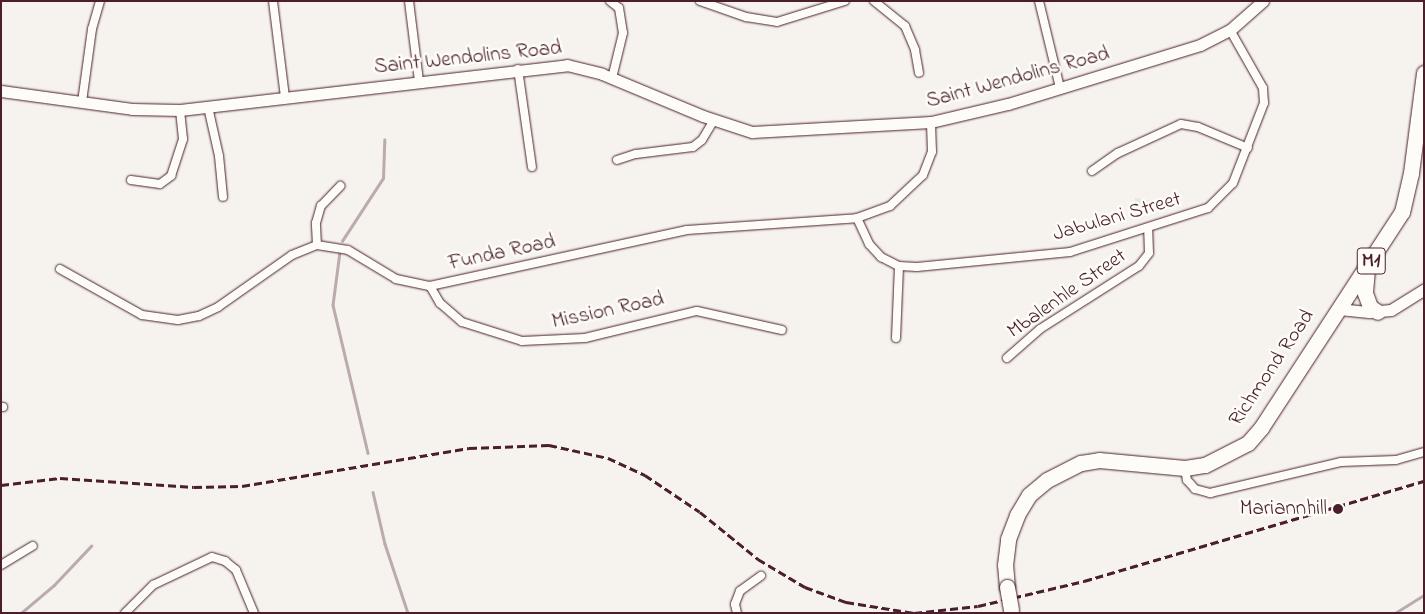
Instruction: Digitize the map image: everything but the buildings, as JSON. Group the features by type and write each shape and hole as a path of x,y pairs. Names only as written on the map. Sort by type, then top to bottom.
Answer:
{"highway":[{"name":"Richmond Road","path":"1011,611 1005,565 1008,539 1017,515 1029,496 1047,480 1081,463 1099,460 1186,468 1216,462 1248,443 1398,218 1407,195 1424,72"},
{"path":"1368,265 1365,293 1370,307 1378,312"}],"street":[{"path":"82,102 88,50 100,1"},
{"path":"273,1 285,98"},
{"path":"408,1 418,81"},
{"path":"610,1 619,8 623,34 612,78"},
{"path":"700,1 770,22 787,21 845,1"},
{"path":"874,1 905,26 915,50 919,73"},
{"path":"1039,1 1060,88"},
{"name":"Saint Wendolins Road","path":"1,91 132,109 180,110 518,69 567,65 612,78 714,120 744,130 771,133 931,122 1060,88 1200,45 1230,30 1263,1"},
{"name":"Jabulani Street","path":"899,266 1070,252 1208,208 1219,200 1233,183 1248,148 1264,98 1263,88 1230,30"},
{"path":"518,69 532,167"},
{"path":"208,107 219,156 223,197"},
{"path":"131,180 160,184 171,176 184,139 180,110"},
{"path":"616,160 636,154 693,147 702,140 714,120"},
{"name":"Funda Road","path":"60,269 142,315 178,320 199,316 218,308 292,254 317,245 348,250 396,278 430,286 688,230 857,218 890,206 923,175 932,152 931,122"},
{"path":"1092,171 1118,153 1181,124 1198,126 1248,148"},
{"path":"317,245 316,223 321,206 340,186"},
{"path":"857,218 862,234 875,252 899,266 896,338"},
{"name":"Mbalenhle Street","path":"1008,358 1040,329 1139,266 1149,253 1148,228"},
{"name":"Mission Road","path":"430,286 440,303 462,322 522,341 584,338 697,311 782,330"},
{"path":"1339,309 1378,312 1391,310 1424,289"},
{"path":"1186,468 1187,480 1195,489 1210,494 1341,462 1396,460 1424,452"},
{"path":"1,565 33,546"},
{"path":"124,613 154,585 212,557 225,561 236,570 254,613"},
{"path":"737,613 735,604 740,591 761,576"}],"shaded area":[{"path":"1135,198 1151,201 1151,208 1143,212 1142,218 1135,218"}],"waterway":[{"path":"342,241 383,178 384,140"},
{"path":"340,252 333,305 368,453"},
{"path":"373,492 385,544 408,613"},
{"path":"21,613 54,585 91,546"},
{"path":"1395,613 1424,595"}],"railway":[{"path":"1,485 60,478 194,487 242,486 469,448 549,445 608,458 645,475 700,512 758,559 805,587 846,602 914,613 978,606 1084,581 1424,481"}],"place":[{"name":"Mariannhill","path":"1338,509"}]}
